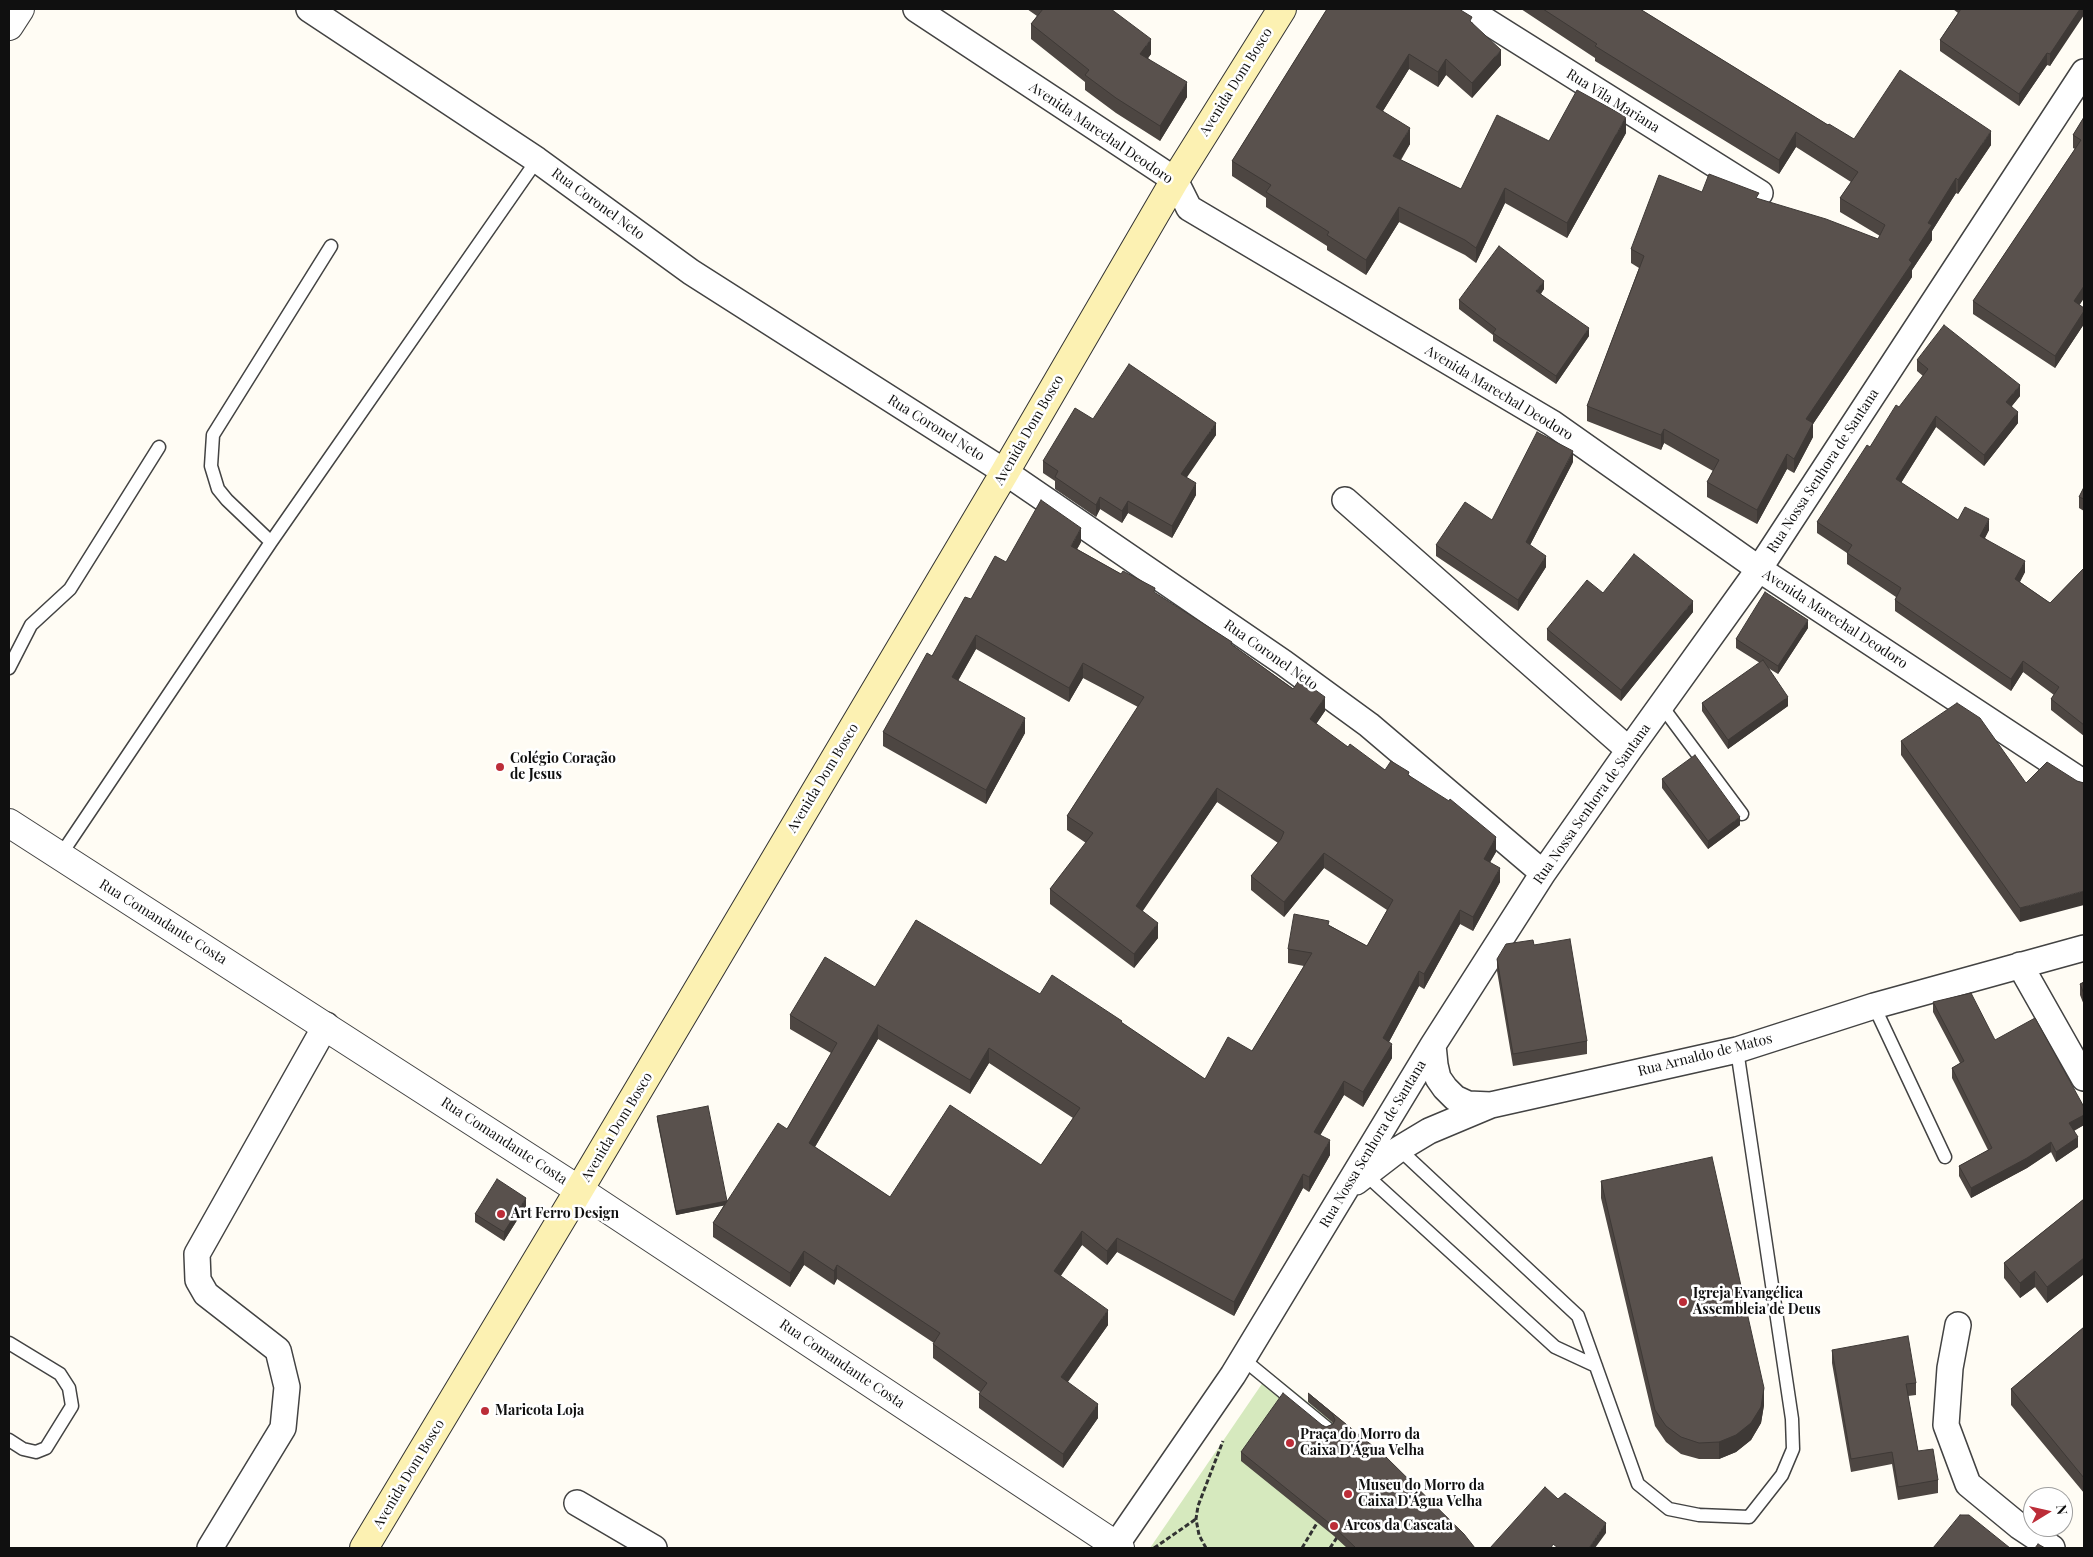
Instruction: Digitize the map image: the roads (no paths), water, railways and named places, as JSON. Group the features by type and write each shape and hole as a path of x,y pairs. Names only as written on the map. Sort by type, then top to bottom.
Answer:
{"main road":[{"name":"Avenida Dom Bosco","path":"364,1548 1005,472 1175,180 1282,9"}],"street":[{"path":"9,26 20,9"},
{"name":"Rua Coronel Neto","path":"309,9 537,160 690,272 1005,472 1284,663 1369,725 1543,873"},
{"name":"Avenida Marechal Deodoro","path":"916,9 1175,180 1189,208 1552,423 1759,569 2084,783"},
{"name":"Rua Vila Mariana","path":"1467,9 1760,193"},
{"name":"Rua Nossa Senhora de Santana","path":"1118,1547 1243,1359 1433,1045 1543,873 1759,569 2084,72"},
{"path":"1344,500 1629,750"},
{"name":"Rua Comandante Costa","path":"9,823 326,1025 579,1190 1118,1547"},
{"name":"Rua Arnaldo de Matos","path":"1343,1194 1364,1174 1399,1149 1429,1131 1491,1105 1737,1050 1874,1006 2084,948"},
{"path":"2020,965 2084,1078"},
{"path":"210,1548 284,1428 287,1387 278,1350 206,1294 198,1280 197,1254 326,1025"},
{"path":"1433,1045 1434,1065 1438,1078 1444,1088 1455,1098 1468,1104 1491,1105"},
{"path":"1958,1325 1950,1368 1946,1425 1968,1484 2006,1516 2052,1548"},
{"path":"577,1503 654,1548"}],"lane":[{"path":"60,856 271,542 537,160"},
{"path":"271,542 227,500 218,488 211,466 212,435 331,246"},
{"path":"9,668 30,625 70,589 159,447"},
{"path":"1661,705 1742,814"},
{"path":"1874,1006 1945,1156"},
{"path":"1399,1149 1578,1316 1638,1484 1669,1509 1700,1515 1749,1517 1782,1476 1793,1449 1792,1419 1737,1050"},
{"path":"1364,1174 1555,1347 1596,1366"},
{"path":"9,1343 60,1374 69,1388 72,1406 46,1448 36,1452 24,1449 9,1440"},
{"path":"1243,1359 1327,1428"}],"place":[{"name":"Colégio Coração de Jesus","path":"500,767"},
{"name":"Art Ferro Design","path":"501,1214"},
{"name":"Igreja Evangélica Assembleia de Deus","path":"1683,1302"},
{"name":"Maricota Loja","path":"485,1411"},
{"name":"Praça do Morro da Caixa D'Água Velha","path":"1290,1443"},
{"name":"Museu do Morro da Caixa D'Água Velha","path":"1348,1494"},
{"name":"Arcos da Cascata","path":"1334,1526"}]}
